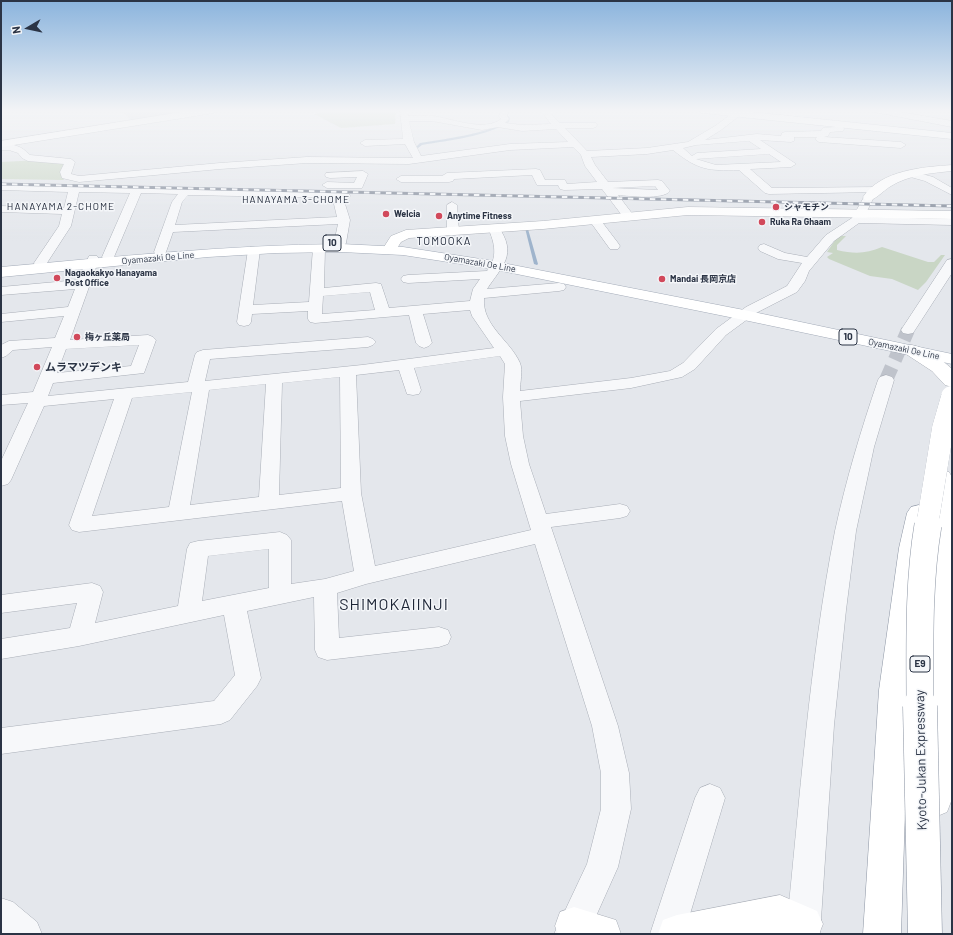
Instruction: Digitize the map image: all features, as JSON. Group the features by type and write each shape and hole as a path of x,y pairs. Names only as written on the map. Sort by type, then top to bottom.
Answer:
{"main road":[{"path":"872,193 892,180 911,174 952,168"},
{"path":"391,248 396,239 402,235 688,212 859,216 952,215"},
{"name":"Oyamazaki Oe Line","path":"5,270 160,252 266,244 340,243 391,248 440,256 952,349"},
{"name":"Oyamazaki Oe Line","path":"5,270 40,263 254,250 391,248"},
{"name":"Oyamazaki Oe Line","path":"747,312 952,359"},
{"path":"912,350 932,361 945,372 952,381"},
{"path":"882,934 894,690 910,548 928,475 940,445 952,393"},
{"name":"Kyoto-Jukan Expressway","path":"925,934 920,743 920,618 925,541 943,428 952,397"},
{"path":"918,934 944,793 942,737 944,585 940,445"},
{"path":"942,737 952,694"},
{"path":"677,934 780,914 803,929"}],"street":[{"path":"24,154 28,158 70,162 65,174 73,179 94,179 299,159 380,162 419,160 464,154"},
{"path":"415,154 419,160"},
{"path":"598,154 585,154 590,166 628,216"},
{"path":"621,154 629,163"},
{"path":"684,154 692,161 708,167 742,167 791,164 775,154"},
{"path":"687,156 737,154"},
{"path":"433,158 444,169 449,180"},
{"path":"260,172 294,170 299,159"},
{"path":"325,185 335,161"},
{"path":"186,170 179,182 220,179 226,166"},
{"path":"511,397 644,381 676,374 689,366 721,332 747,312 792,289 803,270 830,238 859,216 872,193 828,190 769,191 742,167"},
{"path":"401,179 449,180 536,172 541,183 561,182 564,187 608,189"},
{"path":"258,183 358,186 363,174 330,175"},
{"path":"911,174 928,178 952,192"},
{"path":"758,180 773,179"},
{"path":"816,181 828,190"},
{"path":"1,187 340,195 345,196 339,204 344,220 340,243"},
{"path":"40,263 65,226 74,189"},
{"path":"108,257 137,190"},
{"path":"160,252 177,202 185,192"},
{"path":"452,205 454,231"},
{"path":"1,209 68,210"},
{"path":"859,216 952,222"},
{"path":"168,229 344,220"},
{"path":"595,220 614,246"},
{"path":"494,228 500,244 501,256 495,267 482,284 477,300 480,316 513,364 511,397 514,436 520,464 605,726 615,773 616,809 602,867 583,931"},
{"path":"319,248 315,318 415,310 559,287"},
{"path":"764,248 782,256 810,261"},
{"path":"254,250 245,316 376,287 383,313"},
{"path":"1,480 8,454 38,399 74,311 92,261"},
{"path":"908,330 952,263"},
{"path":"408,279 495,267"},
{"path":"1,284 5,270"},
{"path":"1,291 84,284"},
{"path":"415,310 424,343"},
{"path":"1,318 74,311"},
{"path":"361,315 374,368"},
{"path":"1,353 9,346 148,340 138,370 46,379"},
{"path":"178,513 203,355 368,342"},
{"path":"1,400 125,393 198,386 348,371 504,351"},
{"path":"405,364 413,390"},
{"path":"348,371 351,493 366,576"},
{"path":"269,503 274,378"},
{"path":"803,929 821,725 844,538 865,446 886,380"},
{"path":"590,387 598,402"},
{"path":"125,393 79,525 351,493"},
{"path":"1,648 79,636 308,589 325,588 540,528 620,511"},
{"path":"189,614 198,549 280,540 280,595"},
{"path":"325,588 327,650 439,637"},
{"path":"1,604 92,592 79,636"},
{"path":"1,741 221,712 248,678 234,604"},
{"path":"667,934 710,798"},
{"path":"1,914 25,934"}],"green space":[{"path":"39,160 64,162 61,174 64,180 1,179 1,162"},
{"path":"838,236 846,236 837,245 837,250 854,253 865,252 882,247 928,262 934,262 941,255 945,255 926,282 918,290 892,279 870,276 829,259 827,257 833,253 827,252"}],"waterway":[{"path":"526,229 536,264"}],"tunnel":[{"path":"886,380 908,330"}],"railway":[{"path":"1,184 952,206"}],"place":[{"name":"シャモチン","path":"776,207"},
{"name":"Welcia","path":"386,214"},
{"name":"Anytime Fitness","path":"439,216"},
{"name":"Ruka Ra Ghaam","path":"762,222"},
{"name":"Nagaokakyo Hanayama Post Office","path":"57,278"},
{"name":"Mandai 長岡京店","path":"662,279"},
{"name":"梅ヶ丘薬局","path":"77,337"},
{"name":"ムラマツデンキ","path":"37,367"}],"district":[{"name":"HANAYAMA 3-CHOME","path":"296,200"},
{"name":"HANAYAMA 2-CHOME","path":"61,207"},
{"name":"TOMOOKA","path":"444,241"},
{"name":"SHIMOKAIINJI","path":"394,605"}]}
